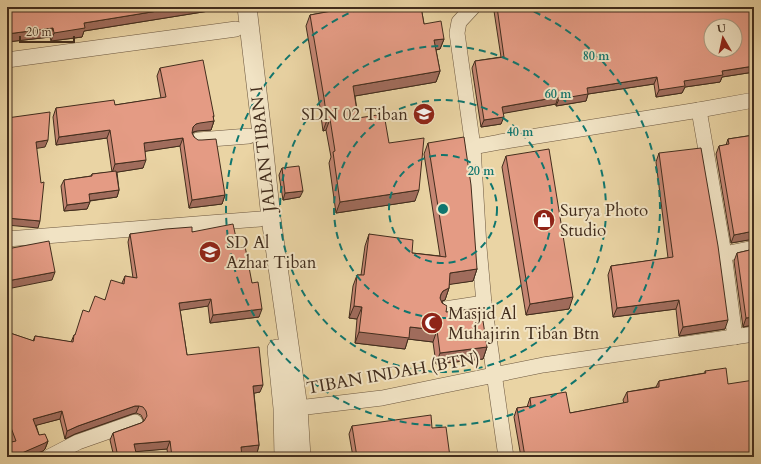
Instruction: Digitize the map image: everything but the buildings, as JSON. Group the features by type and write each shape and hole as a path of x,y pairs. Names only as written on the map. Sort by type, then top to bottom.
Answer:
{"street":[{"name":"JALAN TIBAN I","path":"234,7 249,136 274,310 283,408 284,457"},
{"name":"JALAN TIBAN I","path":"247,7 270,218 298,408 301,457"},
{"name":"TIBAN INDAH (BTN)","path":"476,8 459,22 457,33 473,147 484,303 506,457"},
{"path":"7,60 236,29"},
{"path":"473,147 754,100"},
{"path":"700,110 736,337"},
{"path":"198,140 249,136"},
{"path":"7,239 260,219"},
{"path":"724,254 754,248"},
{"path":"445,309 484,303"},
{"name":"TIBAN INDAH (BTN)","path":"298,408 382,398 543,365 754,334"},
{"path":"49,457 78,442 135,422"}],"place":[{"name":"SDN 02 Tiban","path":"424,114"},
{"name":"Surya Photo Studio","path":"544,220"},
{"name":"SD Al Azhar Tiban","path":"210,252"},
{"name":"Masjid Al Muhajirin Tiban Btn","path":"432,323"}]}
